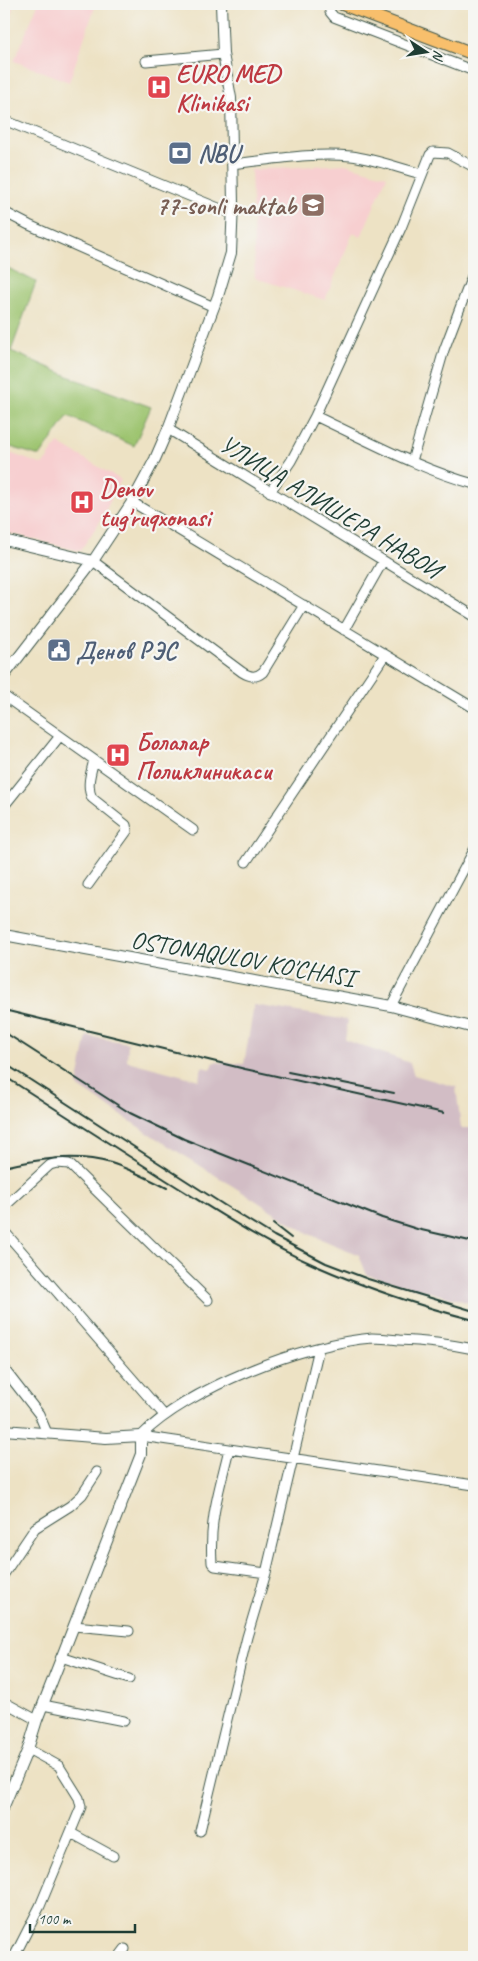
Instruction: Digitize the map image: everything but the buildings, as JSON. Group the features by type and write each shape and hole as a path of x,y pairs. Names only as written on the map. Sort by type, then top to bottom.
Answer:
{"main road":[{"path":"342,4 362,7 474,54"}],"street":[{"path":"4,676 93,561 132,502 155,459 168,429 214,307 231,253 233,214 231,98 223,54 220,4"},
{"path":"329,4 330,12 334,17 474,71"},
{"path":"146,61 223,54"},
{"path":"4,120 233,214"},
{"path":"270,492 291,461 316,416 401,228 422,174 433,152 448,153 474,166"},
{"path":"232,164 306,156 349,156 368,159 422,174"},
{"path":"4,212 29,225 214,307"},
{"path":"412,460 444,350 474,271"},
{"path":"316,416 454,479 474,484"},
{"name":"УЛИЦА АЛИШЕРА НАВОИ","path":"168,429 474,616"},
{"path":"132,502 474,708"},
{"path":"4,540 93,561 242,672 251,676 259,676 263,672 304,605"},
{"path":"344,630 383,561"},
{"path":"246,862 385,655"},
{"path":"4,696 193,830"},
{"path":"4,806 60,736"},
{"path":"88,885 127,831 126,825 90,795 90,780 94,760"},
{"path":"391,1006 474,850"},
{"name":"OSTONAQULOV KO'CHASI","path":"4,935 391,1006 474,1028"},
{"path":"4,1207 50,1165 57,1162 69,1164 208,1300"},
{"path":"4,1231 164,1415"},
{"path":"4,1806 28,1749 37,1720 141,1454 141,1436 164,1415 208,1391 262,1365 319,1348 373,1338 439,1342 474,1349"},
{"path":"200,1832 247,1636 266,1573 319,1348"},
{"path":"4,1369 39,1414 47,1433"},
{"path":"4,1430 106,1438 141,1436 474,1485"},
{"path":"229,1449 213,1514 211,1538 212,1563 215,1566 266,1573"},
{"path":"4,1574 36,1528 70,1506 82,1495 97,1472"},
{"path":"74,1626 129,1631"},
{"path":"62,1657 129,1679"},
{"path":"4,1702 37,1720"},
{"path":"43,1706 124,1721"},
{"path":"14,1957 40,1906 80,1812 79,1798 59,1766 28,1749"},
{"path":"71,1833 113,1856"},
{"path":"119,1957 125,1949"}],"shaded area":[{"path":"4,4 13,4 10,32 4,31"},
{"path":"38,4 96,4 69,82 14,61"},
{"name":"77-sonli maktab","path":"345,164 387,176 361,237 353,233 325,300 255,278 251,170"},
{"path":"58,443 121,480 99,523 80,551 4,532 4,451 43,465"},
{"path":"254,1005 348,1020 345,1040 410,1063 414,1075 456,1087 461,1128 474,1128 474,1304 367,1275 359,1255 309,1234 77,1086 87,1036 128,1043 127,1061 199,1080 202,1067 211,1069 214,1062 244,1064"}],"green space":[{"path":"4,266 36,282 11,351 75,379 151,407 134,446 68,416 40,456 4,445"}],"railway":[{"path":"4,1010 245,1069 444,1113"},
{"path":"4,1032 130,1113 184,1139 382,1218 417,1229 474,1242"},
{"path":"4,1063 274,1236 326,1263 368,1279 474,1311"},
{"path":"288,1072 394,1093"},
{"path":"4,1076 202,1203 295,1256 373,1289 413,1303 474,1320"},
{"path":"4,1167 57,1158 84,1158 111,1163 125,1168 167,1188"},
{"path":"273,1224 291,1238"}],"place":[{"name":"EURO MED Klinikasi","path":"159,87"},
{"name":"NBU","path":"180,153"},
{"name":"77-sonli maktab","path":"313,205"},
{"name":"Denov tug'ruqxonasi","path":"82,502"},
{"name":"Денов РЭС","path":"59,650"},
{"name":"Болалар Поликлиникаси","path":"118,755"}]}
